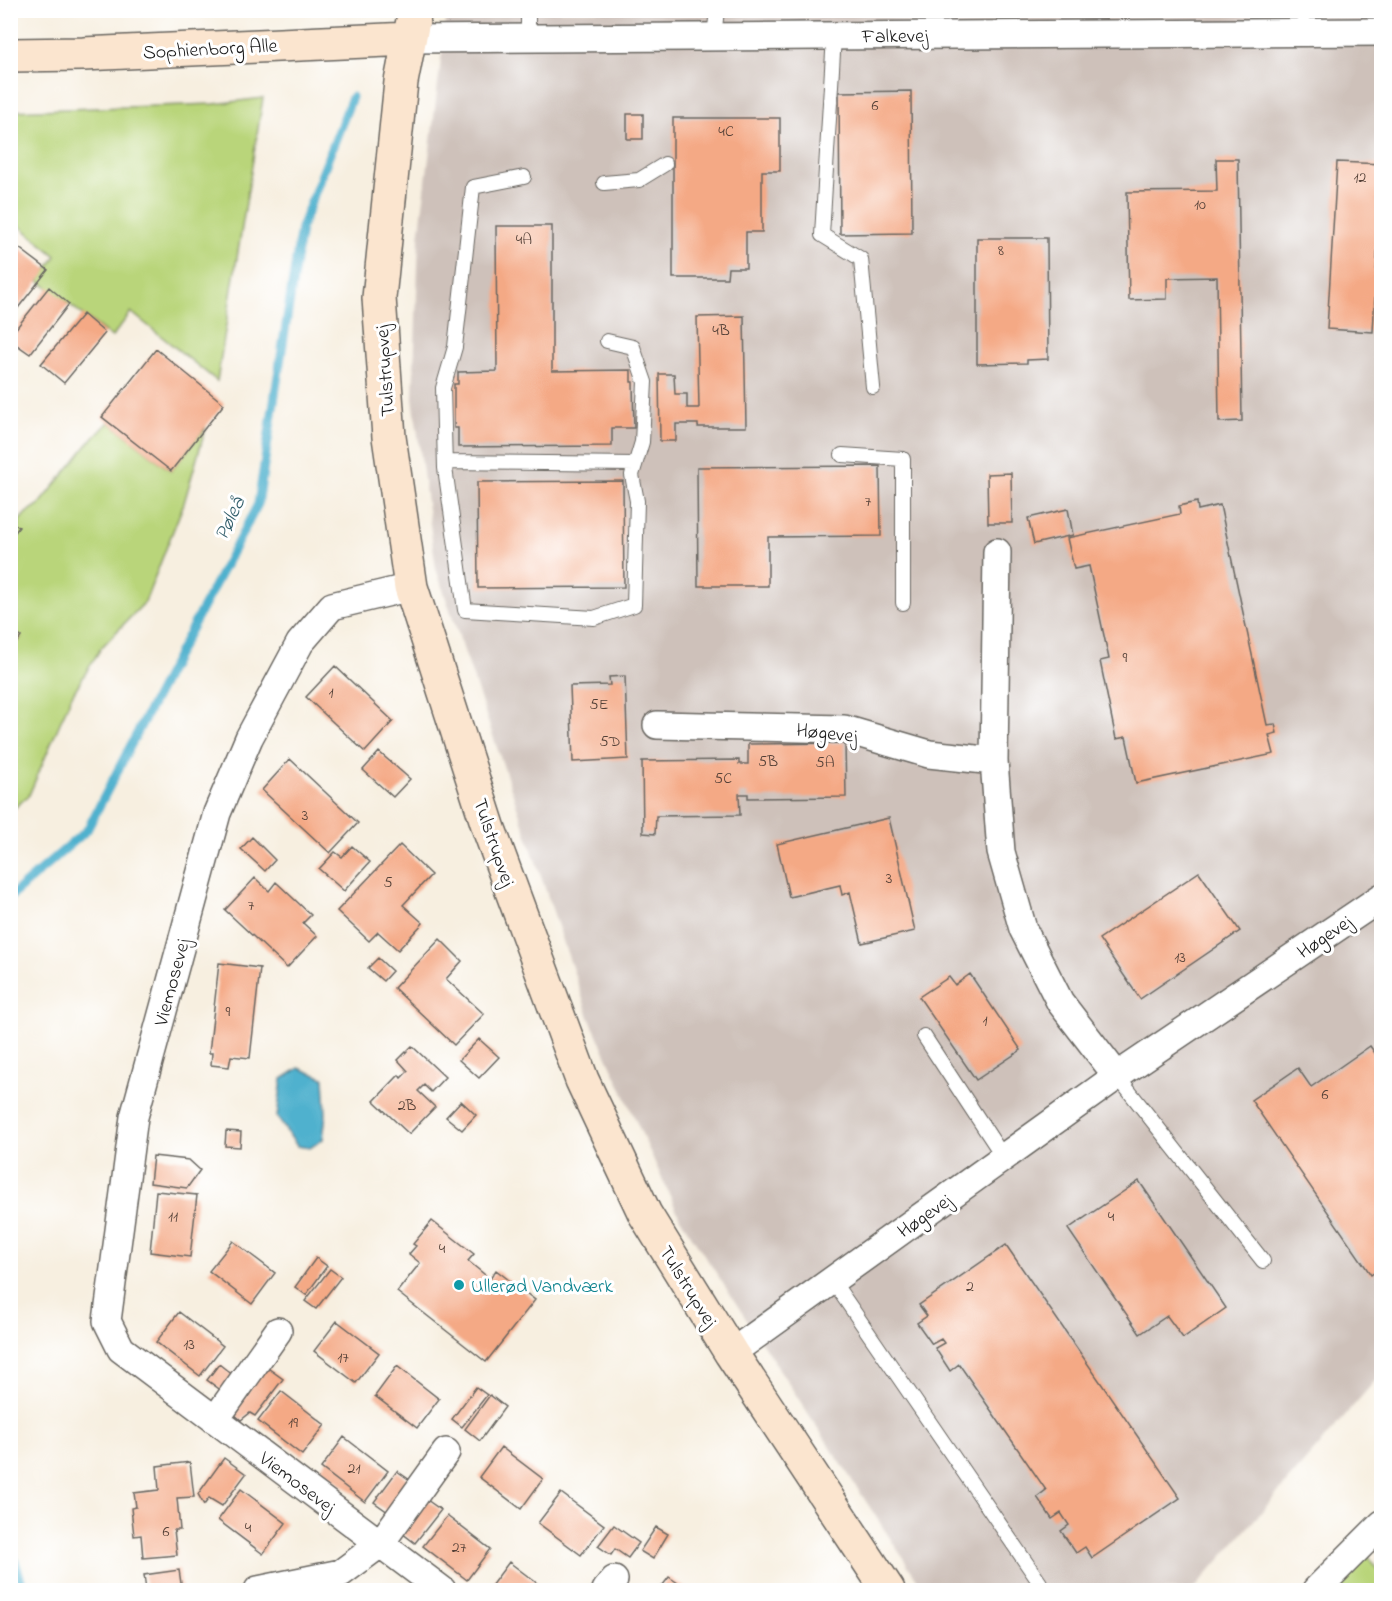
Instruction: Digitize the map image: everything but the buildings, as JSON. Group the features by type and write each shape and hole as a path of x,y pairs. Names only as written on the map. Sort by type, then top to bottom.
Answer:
{"street":[{"name":"Falkevej","path":"412,25 528,38 716,24 834,36 1382,32"},
{"name":"Sophienborg Alle","path":"10,55 94,54 412,25"},
{"name":"Tulstrupvej","path":"412,25 400,82 379,298 389,437 411,587 489,829 582,1080 645,1214 730,1353 888,1590"},
{"path":"997,552 994,761 1001,852 1023,929 1060,1002 1118,1076"},
{"name":"Viemosevej","path":"411,587 332,606 300,643 249,738 217,813 135,1117 107,1321 121,1349 442,1590"},
{"name":"Høgevej","path":"657,725 844,729 929,754 994,761"},
{"name":"Høgevej","path":"730,1353 1118,1076 1382,897"},
{"path":"215,1420 278,1331"},
{"path":"258,1590 341,1573 380,1544 446,1452"},
{"path":"1316,1590 1382,1524"}],"lane":[{"path":"528,10 528,38"},
{"path":"834,36 822,235 861,259 873,387"},
{"path":"604,183 639,180 665,164"},
{"path":"524,177 473,187 455,347 443,387 445,462 465,610 594,618 634,605 637,501 632,475 642,442 645,382 633,347 607,342"},
{"path":"842,455 903,459 903,603"},
{"path":"445,462 635,464"},
{"path":"924,1036 1004,1158"},
{"path":"1118,1076 1263,1262"},
{"path":"832,1280 1040,1583"}],"shaded area":[{"path":"447,11 1381,11 1381,1374 1196,1587 1190,1590 924,1590 680,1218 589,1017 436,569 413,398 419,238"}],"green space":[{"path":"263,98 217,381 131,312 112,337 39,281 56,256 11,219 10,111 214,104"},
{"path":"109,422 171,471 206,427 184,503 145,602 101,648 72,695 29,795 11,811 11,651 21,637 11,629 10,539 19,527 19,521 26,513 40,504 87,445"},
{"path":"1364,1550 1381,1573 1381,1590 1330,1590"}],"water":[{"path":"299,1068 324,1078 326,1114 323,1139 310,1148 297,1146 277,1117 282,1079"}],"waterway":[{"name":"Pøleå","path":"10,897 87,830 258,504 301,228 352,97"},
{"name":"Pøleå","path":"10,1545 24,1590"}],"place":[{"name":"Ullerød Vandværk","path":"459,1285"}]}
